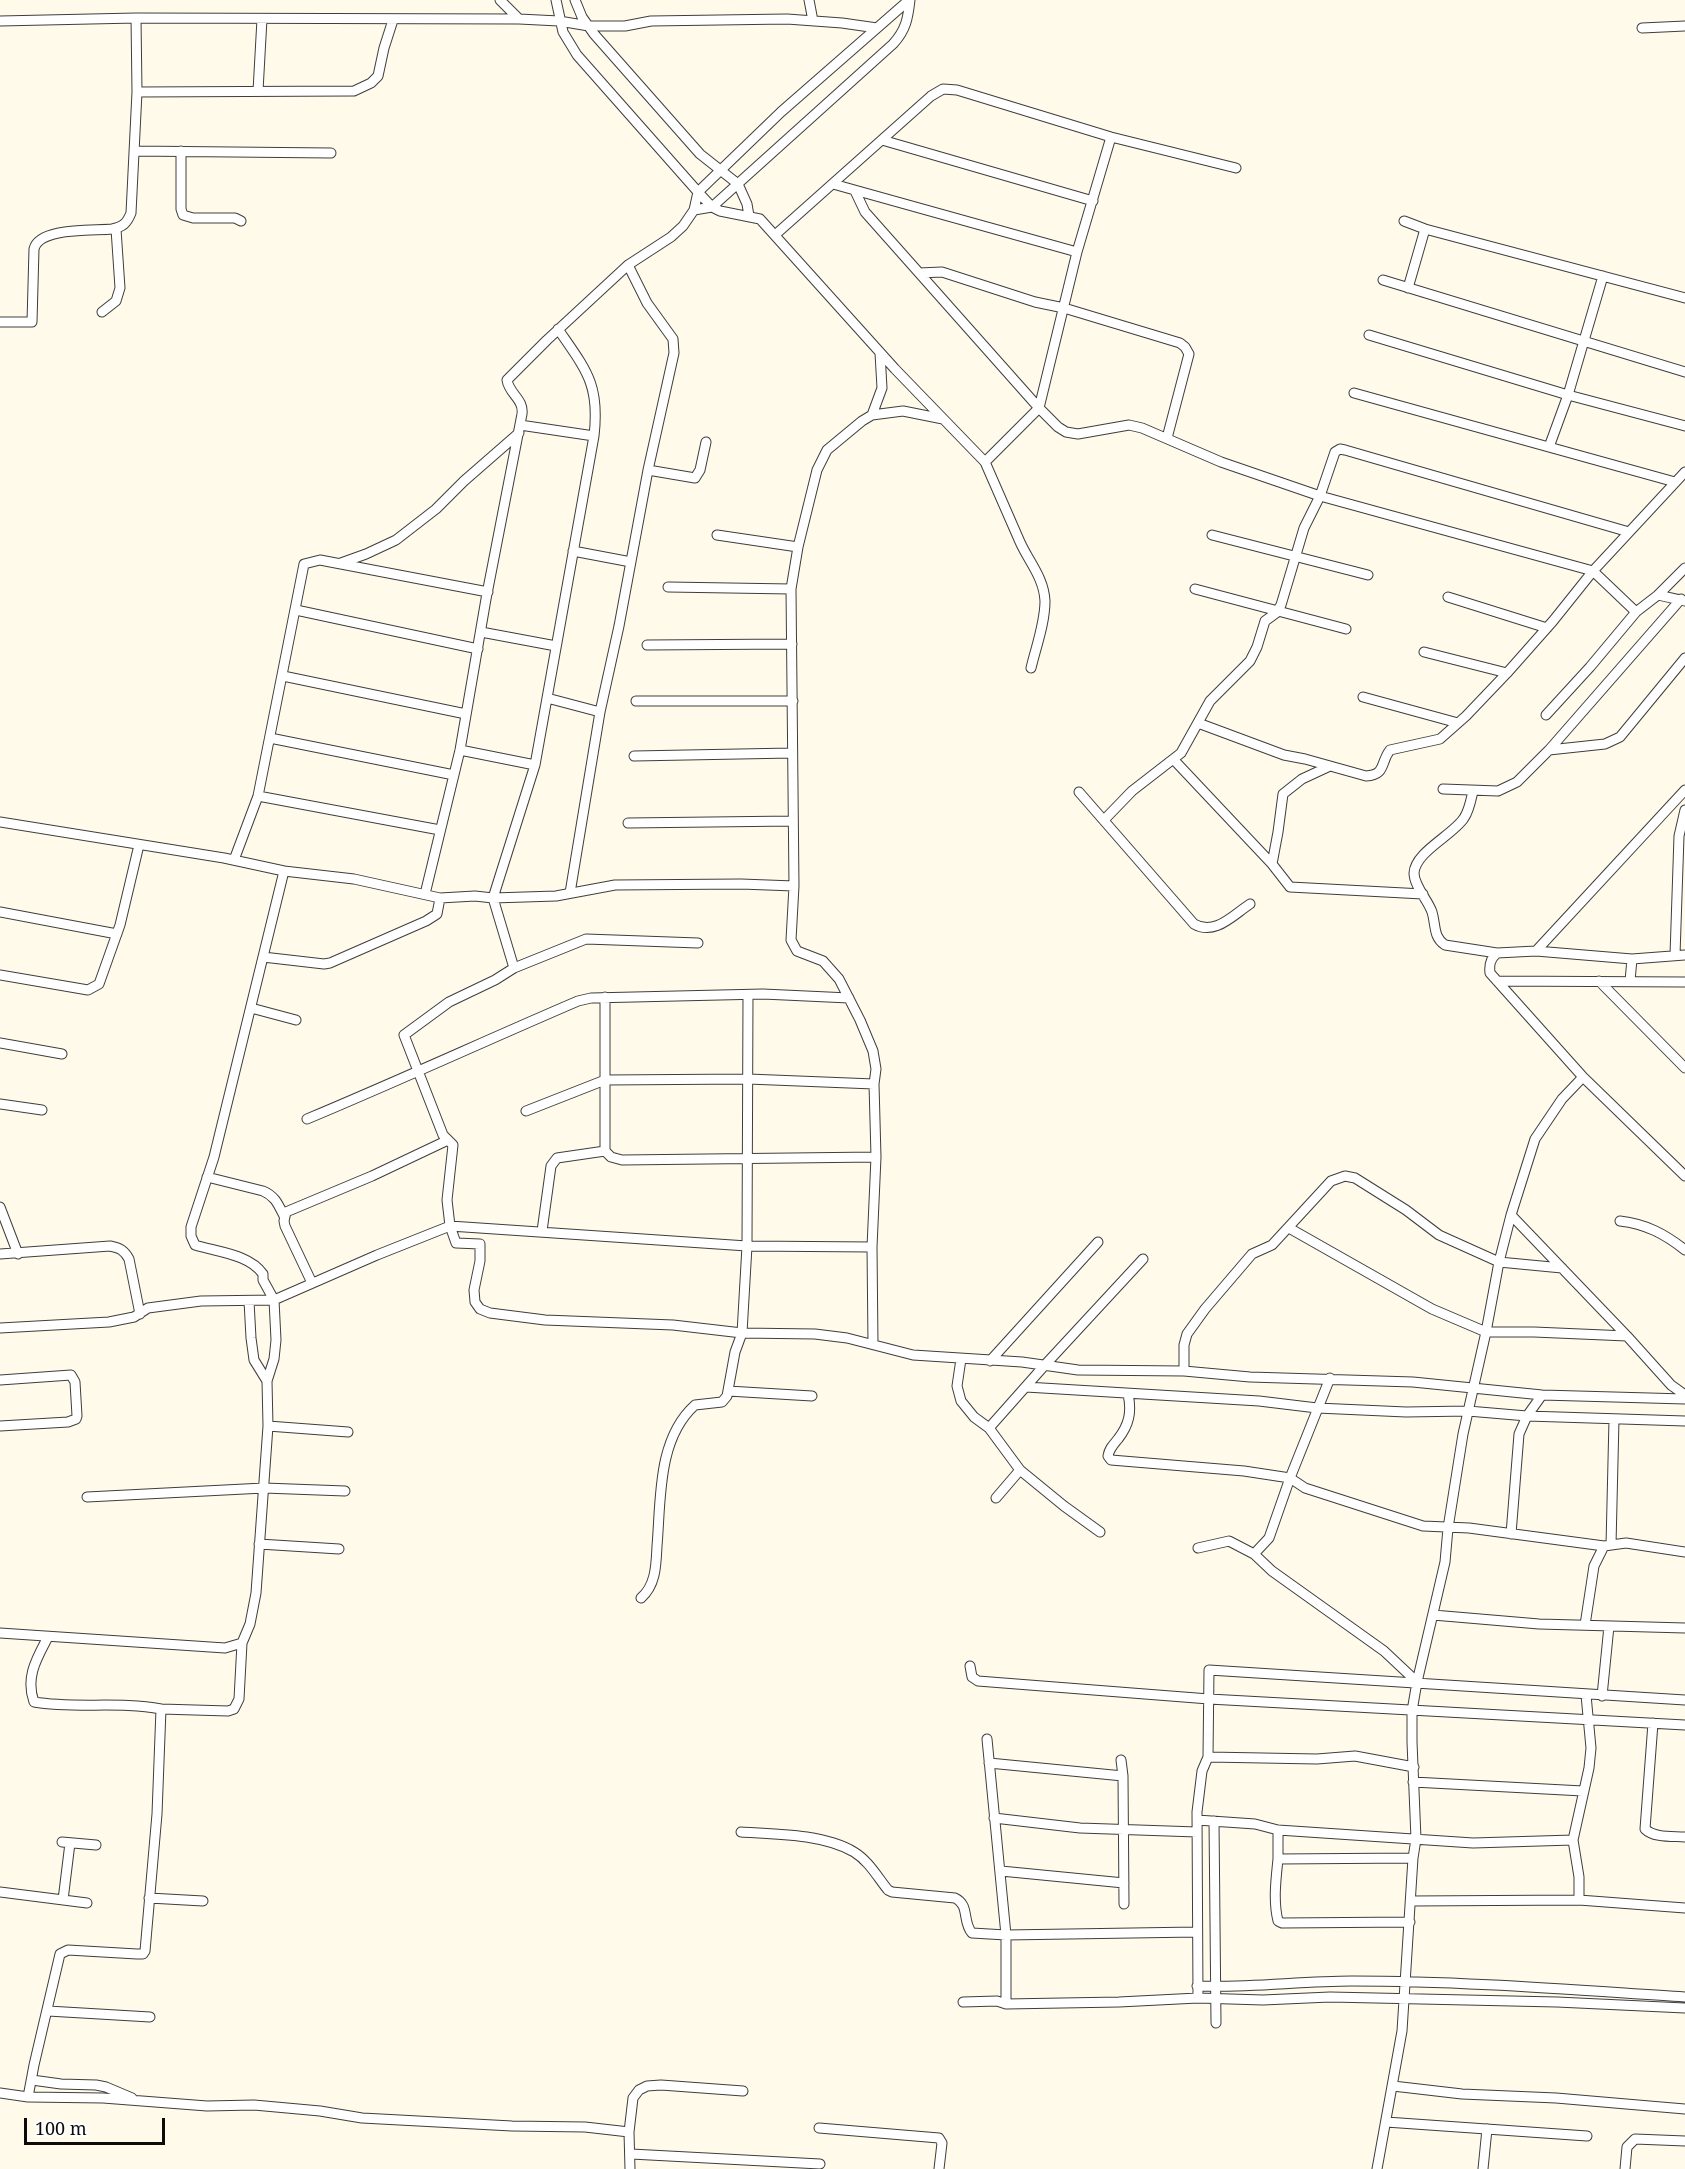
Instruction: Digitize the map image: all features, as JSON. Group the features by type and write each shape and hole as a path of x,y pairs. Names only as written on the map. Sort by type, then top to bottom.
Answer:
{"street":[{"path":"500,0 519,19"},
{"path":"556,0 559,21 567,42 698,192 712,207 720,211 760,219 880,353 985,462 1020,541 1038,571 1043,586 1045,601 1032,668"},
{"path":"575,0 589,26 692,145 738,184 747,204 749,216"},
{"path":"809,0 813,21"},
{"path":"425,894 460,750 519,429 522,404 508,387 507,380 558,329 628,265 672,237 694,210 698,192 781,112 909,0"},
{"path":"694,210 712,207 894,44 903,34 907,22 909,0"},
{"path":"0,21 136,18 519,19 559,21 589,26 625,26 651,21 787,19 877,28"},
{"path":"0,322 32,322 34,249 40,239 58,233 116,228 128,221 131,213 137,92 136,18"},
{"path":"258,91 262,19"},
{"path":"137,92 354,91 371,83 378,76 393,20"},
{"path":"1642,28 1685,26"},
{"path":"775,235 937,92 950,88 1111,137 1236,168"},
{"path":"985,462 1039,408 1077,252 1111,137"},
{"path":"882,140 1093,201"},
{"path":"134,151 331,153"},
{"path":"181,151 181,209 183,215 193,218 235,218 241,221"},
{"path":"833,184 1077,252"},
{"path":"855,190 864,212 1039,408 1066,432 1078,435 1129,425 1167,438 1221,462 1320,496 1593,571 1636,612"},
{"path":"1404,221 1425,229 1685,298"},
{"path":"102,312 116,301 120,288 116,228"},
{"path":"1407,288 1425,229"},
{"path":"570,893 600,712 648,470 674,353 673,339 646,303 628,265"},
{"path":"919,273 942,272 1035,302 1064,308 1180,343 1189,354 1188,362 1167,438"},
{"path":"1549,447 1568,395 1603,276"},
{"path":"1383,279 1685,372"},
{"path":"514,968 493,898 535,765 597,410 592,386 582,364 558,329"},
{"path":"1370,335 1568,395 1685,426"},
{"path":"872,415 882,388 880,353"},
{"path":"1354,393 1675,482"},
{"path":"873,1344 872,1247 876,1157 874,1084 876,1069 873,1052 849,998 838,980 823,961 797,951 791,940 794,886 791,589 798,547 822,459 834,443 872,415 903,411 943,419"},
{"path":"338,564 396,540 436,509 519,429 594,436"},
{"path":"648,470 695,478 700,470 706,442"},
{"path":"1104,820 1132,791 1181,753 1210,701 1250,661 1265,621 1279,610 1304,528 1320,496 1332,457 1340,449 1629,532"},
{"path":"1198,723 1276,753 1366,776 1374,776 1381,771 1390,750 1440,738 1458,723 1507,673 1593,571 1685,472"},
{"path":"717,535 798,547"},
{"path":"1212,535 1368,575"},
{"path":"573,551 631,562"},
{"path":"234,860 258,796 304,564 320,560 488,592"},
{"path":"1546,715 1636,612 1658,595 1685,568"},
{"path":"668,587 791,589"},
{"path":"1195,589 1346,629"},
{"path":"1658,595 1683,600"},
{"path":"1448,597 1547,628"},
{"path":"1443,789 1473,792 1498,791 1517,782 1549,750 1683,600"},
{"path":"296,610 478,649"},
{"path":"481,632 556,646"},
{"path":"648,645 792,644"},
{"path":"1424,652 1507,673"},
{"path":"1549,750 1605,744 1620,737 1685,658"},
{"path":"283,676 466,714"},
{"path":"1363,697 1458,723"},
{"path":"547,698 600,712"},
{"path":"636,701 793,701"},
{"path":"270,738 454,775"},
{"path":"460,750 535,765"},
{"path":"634,756 792,753"},
{"path":"1174,760 1272,864 1290,887 1423,894"},
{"path":"1272,864 1283,795 1302,779 1330,766"},
{"path":"1536,951 1685,790"},
{"path":"1079,792 1194,924 1202,928 1216,927 1250,904"},
{"path":"1473,792 1465,818 1428,851 1417,865 1415,879 1430,908 1436,936 1440,941 1446,945 1497,953 1536,951 1632,959 1685,955"},
{"path":"258,796 440,830"},
{"path":"1675,955 1685,810"},
{"path":"628,823 793,821"},
{"path":"0,822 234,860 284,871 354,879 440,898 556,896 615,885 794,886"},
{"path":"0,975 88,990 99,984 117,934 139,845"},
{"path":"48,1637 31,1671 34,1701 59,1704 137,1704 161,1709 220,1711 234,1709 238,1705 242,1643 250,1624 256,1593 268,1426 267,1381 274,1359 276,1340 274,1300 262,1280 263,1274 258,1267 228,1254 195,1245 191,1236 191,1227 207,1177 284,871"},
{"path":"263,957 330,963 426,921 437,914 440,898"},
{"path":"0,912 117,934"},
{"path":"698,943 586,939 514,968 495,980 448,1002 404,1035 443,1135 453,1145 447,1200 450,1226 456,1243 480,1244 480,1261 474,1290 475,1302 480,1309 545,1320 673,1325 742,1333 815,1334 847,1338 913,1355 990,1360 1078,1370 1184,1371 1250,1377 1413,1382 1542,1395 1685,1397"},
{"path":"1497,953 1489,965 1490,974 1584,1077 1685,1176"},
{"path":"1630,981 1632,959"},
{"path":"1497,981 1685,982"},
{"path":"1599,981 1685,1068"},
{"path":"307,1119 418,1073 456,1053 578,1001 591,998 748,995 849,998"},
{"path":"641,1598 646,1594 655,1575 664,1466 671,1441 695,1405 722,1402 727,1396 735,1352 742,1333 747,1246 748,995"},
{"path":"605,997 605,1151"},
{"path":"251,1008 296,1020"},
{"path":"0,1043 62,1054"},
{"path":"1377,2169 1402,2031 1406,1982 1416,1839 1412,1712 1445,1562 1448,1528 1468,1411 1510,1215 1535,1139 1562,1099 1584,1077"},
{"path":"526,1111 605,1080 748,1079 874,1084"},
{"path":"0,1104 42,1110"},
{"path":"284,1216 289,1210 372,1176 448,1140"},
{"path":"542,1231 551,1166 557,1158 605,1151 622,1160 876,1157"},
{"path":"1184,1371 1184,1345 1187,1334 1205,1309 1252,1254 1272,1245 1331,1181 1345,1176 1363,1182 1439,1235 1499,1262 1562,1268"},
{"path":"207,1177 263,1191 276,1200 284,1216 285,1226 312,1283"},
{"path":"0,1207 18,1254"},
{"path":"1510,1215 1685,1397"},
{"path":"1620,1221 1655,1230 1685,1250"},
{"path":"0,1328 109,1322 135,1317 148,1308 201,1301 274,1300 450,1226 747,1246 872,1247"},
{"path":"1289,1228 1432,1309 1486,1332 1627,1336"},
{"path":"0,1237 10,1233"},
{"path":"990,1360 1098,1242"},
{"path":"0,1254 110,1246 119,1248 129,1259 140,1314"},
{"path":"989,1428 1143,1259"},
{"path":"249,1301 254,1360 267,1381"},
{"path":"960,1359 957,1386 961,1401 974,1417 989,1428 1020,1470 1100,1532"},
{"path":"0,1380 71,1375 75,1382 77,1416 76,1419 68,1422 0,1426"},
{"path":"1254,1554 1269,1538 1330,1378"},
{"path":"1026,1387 1259,1401 1317,1408 1406,1412 1468,1411 1527,1416 1685,1421"},
{"path":"728,1390 812,1396"},
{"path":"1128,1394 1130,1416 1124,1431 1109,1451 1108,1456 1111,1460 1290,1478 1305,1488 1423,1526 1469,1528 1608,1546 1626,1543 1685,1552"},
{"path":"1511,1534 1519,1434 1527,1416 1542,1395"},
{"path":"1585,1625 1594,1566 1608,1546 1614,1419"},
{"path":"268,1426 348,1432"},
{"path":"996,1498 1020,1470"},
{"path":"87,1497 264,1488 345,1491"},
{"path":"1198,1548 1229,1541 1254,1554 1272,1571 1384,1651 1417,1682"},
{"path":"259,1544 339,1549"},
{"path":"1433,1615 1539,1624 1685,1628"},
{"path":"1602,1696 1609,1626"},
{"path":"0,1633 225,1648 242,1643"},
{"path":"970,1666 972,1677 978,1681 1412,1712 1685,1725"},
{"path":"1198,1998 1197,1820 1202,1771 1208,1757 1209,1670 1685,1700"},
{"path":"1579,1900 1579,1877 1573,1839 1589,1768 1591,1748 1587,1695"},
{"path":"28,2097 60,1954 68,1950 143,1954 145,1951 157,1814 161,1709"},
{"path":"1653,1723 1645,1829 1648,1833 1685,1837"},
{"path":"987,1739 1006,1935 1006,2004"},
{"path":"1208,1757 1317,1759 1355,1756 1414,1767"},
{"path":"1121,1760 1124,1904"},
{"path":"989,1762 1123,1776"},
{"path":"1413,1782 1583,1791"},
{"path":"994,1818 1080,1828 1197,1832"},
{"path":"1197,1820 1255,1824 1278,1830 1473,1843 1573,1839"},
{"path":"1214,1821 1216,2023"},
{"path":"1278,1830 1276,1882 1278,1921 1282,1923 1410,1922"},
{"path":"741,1832 789,1835 843,1847 866,1862 888,1890 955,1898 963,1904 967,1926 972,1933 1006,1935 1196,1932"},
{"path":"63,1900 66,1843 96,1845"},
{"path":"1278,1859 1413,1858"},
{"path":"1000,1871 1124,1883"},
{"path":"0,1892 87,1903"},
{"path":"149,1898 203,1901"},
{"path":"1411,1901 1579,1900 1685,1908"},
{"path":"1197,1986 1299,1982 1406,1982 1685,1997"},
{"path":"963,2002 997,2001 1006,2004 1198,1998 1216,2000 1330,1997 1557,2002 1685,2008"},
{"path":"48,2011 150,2017"},
{"path":"32,2080 106,2087 137,2100"},
{"path":"630,2169 629,2132 633,2097 639,2090 646,2086 743,2091"},
{"path":"1393,2086 1462,2094 1556,2098 1685,2109"},
{"path":"0,2093 28,2097 137,2100 207,2106 254,2105 320,2111 362,2118 512,2126 585,2127 629,2132"},
{"path":"1386,2122 1587,2136"},
{"path":"819,2128 939,2138 942,2143 939,2169"},
{"path":"1483,2169 1487,2129"},
{"path":"1625,2169 1627,2147 1635,2139 1685,2140"},
{"path":"631,2154 820,2164"}]}
